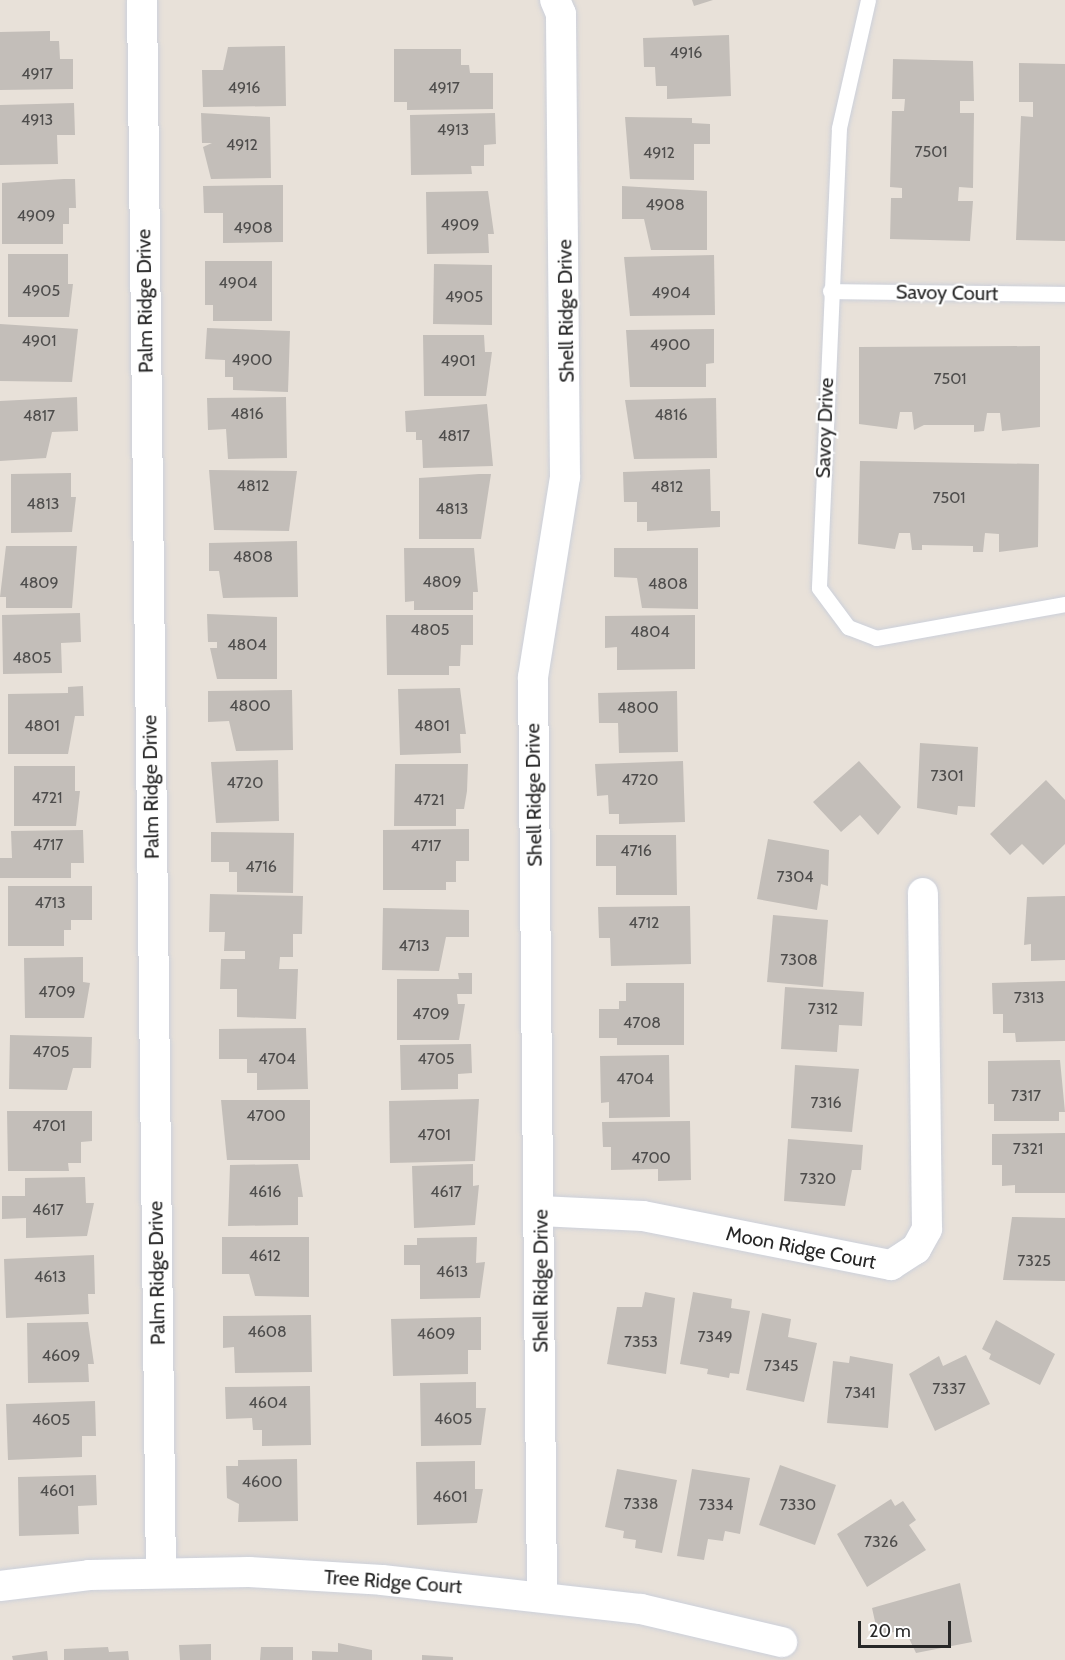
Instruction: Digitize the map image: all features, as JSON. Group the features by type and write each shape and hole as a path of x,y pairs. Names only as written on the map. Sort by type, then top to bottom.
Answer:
{"street":[{"name":"Palm Ridge Drive","path":"141,0 161,1573"},
{"name":"Shell Ridge Drive","path":"542,1594 533,678 566,477 567,378 561,14 555,0"},
{"name":"Moon Ridge Court","path":"540,1211 643,1216 891,1265 916,1249 927,1229 922,893"},
{"name":"Tree Ridge Court","path":"0,1586 161,1573 260,1573 542,1594 641,1609 782,1642"}],"lane":[{"name":"Savoy Drive","path":"868,0 839,128 830,291 819,588 848,627 876,638 1065,604"},
{"name":"Savoy Court","path":"830,291 1065,294"}],"building":[{"path":"692,0 713,0 694,6"},
{"path":"50,31 50,41 59,41 60,59 73,59 73,89 0,90 0,32"},
{"path":"729,35 731,96 667,99 667,86 656,86 655,67 644,67 643,38"},
{"path":"285,46 286,106 203,107 202,70 223,70 228,47"},
{"path":"394,49 461,49 461,65 469,65 470,73 493,73 493,109 407,110 407,102 394,102"},
{"path":"893,59 973,61 974,101 960,101 960,113 974,113 973,188 959,187 958,201 973,201 970,241 890,239 891,198 902,198 902,188 890,187 892,111 904,111 905,99 892,99"},
{"path":"1019,63 1065,64 1065,241 1016,240 1021,116 1033,117 1033,102 1019,102"},
{"path":"74,103 75,135 57,135 58,164 0,165 0,105"},
{"path":"201,113 270,117 271,178 211,179 203,147 212,143 202,143"},
{"path":"495,113 496,144 484,145 484,166 471,166 472,174 411,175 410,115"},
{"path":"625,117 692,118 692,123 710,124 710,144 694,144 694,180 630,179"},
{"path":"75,179 76,208 69,208 69,224 63,224 63,244 2,244 2,183"},
{"path":"283,185 283,242 223,243 223,213 204,213 203,186"},
{"path":"622,186 707,191 707,250 651,250 644,219 622,219"},
{"path":"488,191 494,234 488,234 489,253 427,254 426,192"},
{"path":"8,254 68,254 68,284 73,284 69,317 8,317"},
{"path":"714,255 715,315 630,316 624,257"},
{"path":"205,261 272,261 272,321 213,321 213,305 205,305"},
{"path":"434,264 492,265 492,325 433,324"},
{"path":"0,324 78,329 72,382 0,381"},
{"path":"207,328 290,331 288,392 233,390 233,377 225,377 225,360 205,359"},
{"path":"714,329 714,363 706,364 706,387 630,387 626,330"},
{"path":"423,335 484,335 485,352 492,352 486,396 424,396"},
{"path":"1040,346 1040,427 1002,431 1000,413 987,413 984,431 974,432 974,425 924,425 914,430 912,412 900,412 897,429 859,424 859,347"},
{"path":"77,397 78,431 52,432 46,458 0,461 0,401"},
{"path":"286,397 287,458 228,459 226,429 208,430 207,398"},
{"path":"716,398 717,458 634,459 625,400"},
{"path":"487,404 493,466 423,468 422,440 416,440 416,432 406,432 405,411"},
{"path":"860,461 1039,464 1038,547 999,552 999,534 985,533 983,552 973,552 973,546 922,545 922,550 912,550 910,533 899,533 895,549 858,544"},
{"path":"710,469 711,511 720,511 720,527 647,531 647,522 637,522 637,502 624,502 623,472"},
{"path":"209,470 297,471 289,531 214,530"},
{"path":"71,473 71,497 76,497 72,532 11,533 11,474"},
{"path":"491,474 481,539 419,539 419,478"},
{"path":"297,541 298,597 223,598 219,571 209,571 209,543"},
{"path":"6,546 77,546 72,608 6,608 6,597 0,597"},
{"path":"404,548 474,548 478,592 473,592 473,610 414,610 414,601 405,602"},
{"path":"614,548 698,548 698,609 642,608 637,578 614,577"},
{"path":"80,613 81,642 61,643 62,673 3,674 2,615"},
{"path":"207,614 277,617 277,679 217,679 210,648 217,648 217,642 208,642"},
{"path":"386,615 473,615 473,645 461,645 460,666 449,666 449,675 387,675"},
{"path":"695,615 695,669 617,670 617,647 605,648 605,616"},
{"path":"83,686 84,716 75,716 68,754 8,754 8,694 68,693 68,687"},
{"path":"460,688 466,734 460,734 461,753 400,755 398,689"},
{"path":"292,690 293,750 236,751 229,721 208,722 208,691"},
{"path":"677,691 678,752 619,753 618,723 599,723 598,693"},
{"path":"920,743 978,747 975,807 958,806 957,815 917,808"},
{"path":"278,760 279,821 216,823 211,762"},
{"path":"683,761 685,822 619,824 619,814 609,814 608,795 597,796 595,764"},
{"path":"859,761 901,807 878,835 860,815 841,832 813,802"},
{"path":"395,764 468,764 464,809 456,809 456,826 394,826"},
{"path":"14,766 75,766 75,791 80,791 76,826 14,826"},
{"path":"1046,780 1065,800 1065,844 1043,865 1022,844 1010,855 990,834"},
{"path":"469,829 469,861 456,861 456,882 446,882 446,890 383,890 383,830"},
{"path":"83,830 84,863 71,863 71,878 0,878 0,858 12,858 11,831"},
{"path":"211,832 294,833 293,893 237,892 237,872 229,872 229,862 211,862"},
{"path":"596,835 676,835 677,895 616,895 616,866 596,866"},
{"path":"768,839 829,850 828,886 821,884 817,910 757,899"},
{"path":"8,886 92,886 92,920 71,920 71,930 64,930 64,946 8,946"},
{"path":"210,894 303,896 302,934 293,934 293,957 280,957 279,969 298,969 296,1019 237,1017 237,989 220,989 221,959 245,959 245,951 224,951 225,932 209,932"},
{"path":"1065,896 1065,960 1031,961 1031,944 1024,945 1027,897"},
{"path":"690,906 691,964 611,966 610,938 599,938 598,907"},
{"path":"383,908 469,910 469,937 446,937 439,971 382,970"},
{"path":"773,915 828,920 823,987 767,982"},
{"path":"83,957 83,982 90,983 84,1018 25,1018 24,958"},
{"path":"458,973 472,973 472,994 457,994 458,1004 465,1004 459,1040 397,1040 397,979 459,979"},
{"path":"1065,981 1065,1041 1016,1042 1015,1033 1003,1033 1003,1014 993,1014 992,983"},
{"path":"626,983 684,983 684,1045 617,1045 617,1038 599,1038 599,1009 619,1009 619,1001 626,1001"},
{"path":"785,987 864,992 862,1026 839,1025 837,1052 781,1049"},
{"path":"306,1028 308,1089 257,1090 257,1073 247,1073 247,1059 219,1059 219,1029"},
{"path":"10,1035 92,1037 91,1068 73,1068 67,1090 9,1089"},
{"path":"471,1044 472,1073 458,1074 458,1089 401,1090 400,1045"},
{"path":"669,1055 670,1117 609,1118 609,1102 601,1103 600,1056"},
{"path":"1060,1060 1065,1112 1059,1112 1059,1121 994,1121 994,1104 988,1104 988,1061"},
{"path":"795,1065 859,1069 852,1132 791,1128"},
{"path":"479,1099 475,1161 390,1163 389,1101"},
{"path":"221,1100 310,1100 310,1160 227,1160"},
{"path":"7,1111 92,1111 92,1141 81,1142 81,1163 68,1163 69,1171 8,1171"},
{"path":"690,1121 691,1180 658,1181 658,1169 611,1170 611,1147 603,1147 602,1122"},
{"path":"1065,1133 1065,1193 1015,1193 1015,1185 1002,1186 1002,1165 992,1165 992,1134"},
{"path":"788,1139 863,1145 861,1170 852,1170 845,1206 784,1201"},
{"path":"298,1164 303,1197 298,1197 298,1225 228,1226 230,1165"},
{"path":"473,1164 473,1186 479,1185 475,1225 414,1228 412,1166"},
{"path":"85,1177 86,1203 94,1203 87,1236 26,1238 26,1218 2,1219 2,1196 25,1196 25,1178"},
{"path":"1012,1217 1065,1218 1065,1281 1003,1280"},
{"path":"222,1237 309,1237 309,1297 255,1296 249,1274 222,1274"},
{"path":"477,1237 476,1263 485,1262 480,1298 420,1299 420,1265 404,1265 404,1245 417,1245 417,1238"},
{"path":"94,1255 95,1294 88,1294 89,1314 6,1318 4,1259"},
{"path":"645,1292 675,1298 666,1374 607,1364 617,1307 642,1307"},
{"path":"693,1292 732,1299 731,1308 750,1311 739,1374 730,1373 729,1378 707,1374 708,1369 680,1364"},
{"path":"762,1313 791,1319 788,1337 817,1343 804,1402 746,1390"},
{"path":"311,1315 312,1372 235,1373 234,1347 223,1348 223,1316"},
{"path":"481,1317 481,1350 468,1350 468,1374 393,1376 391,1319"},
{"path":"996,1320 1055,1354 1040,1385 989,1359 991,1354 982,1349"},
{"path":"88,1322 94,1364 88,1364 89,1382 28,1383 27,1323"},
{"path":"966,1355 990,1404 935,1431 909,1374 939,1356 943,1366"},
{"path":"850,1356 893,1364 888,1428 827,1423 833,1361 849,1363"},
{"path":"476,1382 476,1408 486,1408 481,1445 421,1446 420,1383"},
{"path":"310,1386 311,1445 262,1446 262,1430 253,1430 252,1418 226,1419 225,1387"},
{"path":"95,1401 96,1436 82,1436 82,1457 8,1460 6,1404"},
{"path":"297,1459 298,1521 238,1522 239,1504 227,1498 226,1466 238,1466 238,1460"},
{"path":"475,1461 475,1489 483,1489 477,1523 417,1525 416,1462"},
{"path":"780,1465 836,1485 815,1545 759,1525"},
{"path":"617,1469 677,1480 662,1553 635,1548 636,1540 623,1538 624,1531 605,1527"},
{"path":"692,1469 750,1478 740,1534 725,1531 723,1541 708,1539 704,1560 677,1556"},
{"path":"96,1475 97,1505 78,1506 79,1534 19,1536 18,1477"},
{"path":"891,1499 895,1506 903,1501 916,1520 909,1525 926,1550 867,1587 837,1534"},
{"path":"960,1583 972,1642 916,1653 905,1630 878,1635 872,1608"},
{"path":"338,1643 372,1650 372,1660 312,1660 312,1651 338,1652"},
{"path":"211,1644 211,1660 180,1660 179,1645"},
{"path":"108,1647 109,1652 128,1651 129,1660 64,1660 64,1649"},
{"path":"261,1647 293,1647 293,1660 260,1660"},
{"path":"47,1651 48,1660 13,1660 12,1656"},
{"path":"422,1655 453,1657 453,1660 422,1660"}]}
